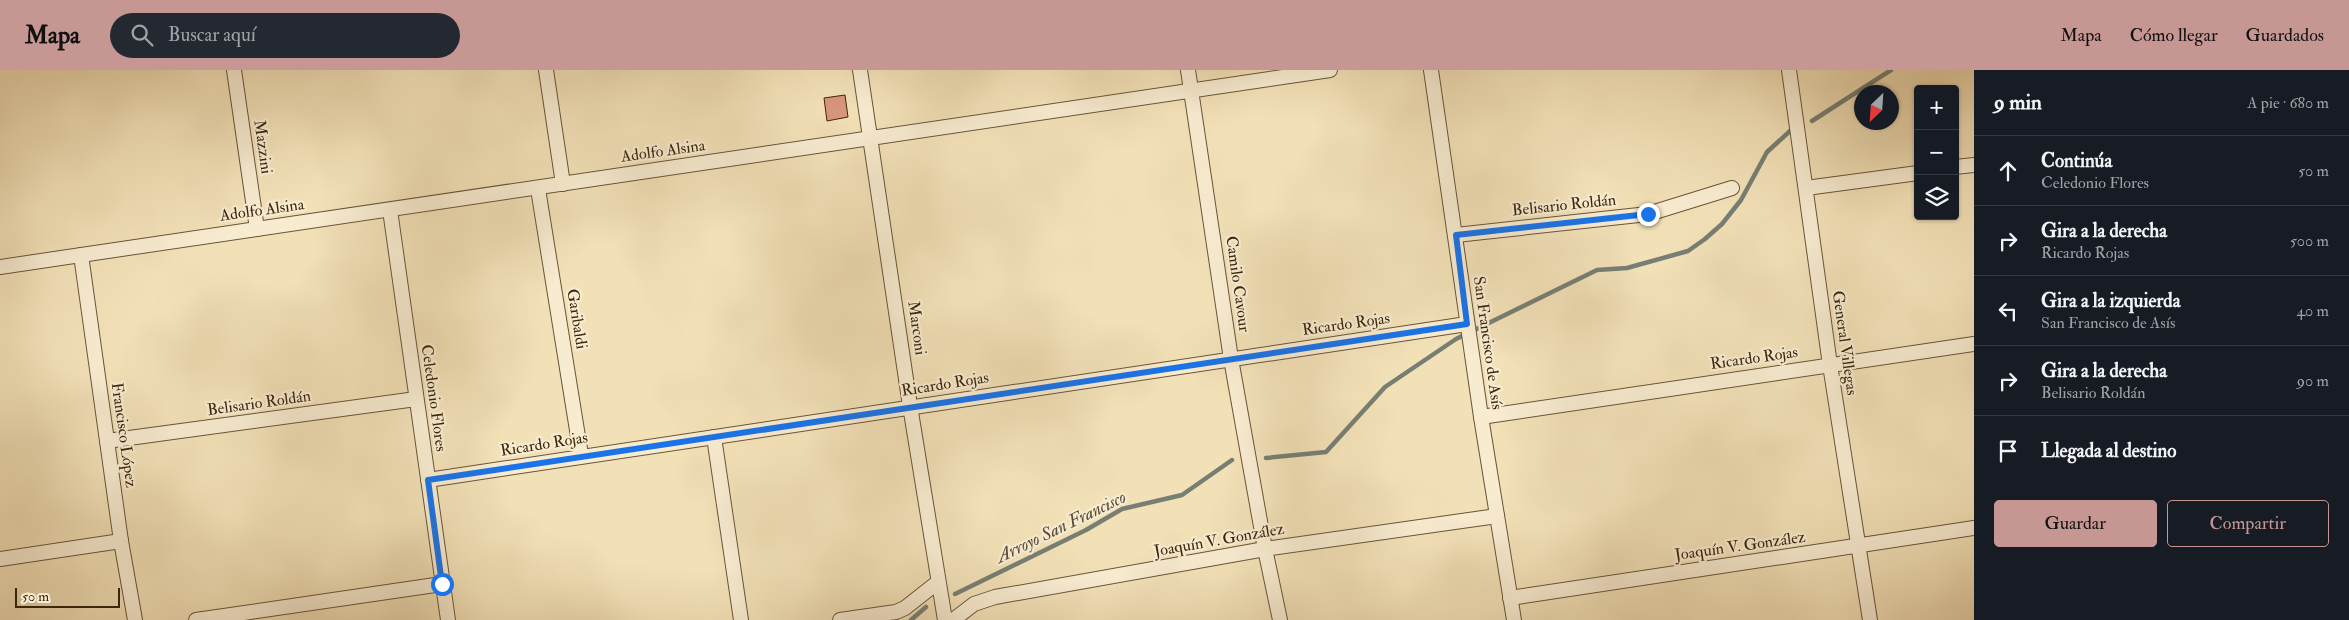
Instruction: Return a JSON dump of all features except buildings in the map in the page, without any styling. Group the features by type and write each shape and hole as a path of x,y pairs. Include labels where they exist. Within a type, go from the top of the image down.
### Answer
{"street":[{"name":"Mazzini","path":"234,70 257,228"},
{"path":"546,70 563,184"},
{"name":"Marconi","path":"860,70 872,138 910,406 945,620"},
{"name":"Camilo Cavour","path":"1188,70 1232,358 1278,619"},
{"name":"Adolfo Alsina","path":"0,267 257,228 538,189 1330,70"},
{"name":"San Francisco de Asís","path":"1431,70 1450,207 1456,235 1468,331 1514,620"},
{"name":"General Villegas","path":"1789,70 1830,365 1860,546 1870,620"},
{"path":"1959,167 1974,165"},
{"path":"1806,188 1914,174"},
{"name":"Belisario Roldán","path":"1456,235 1648,214 1732,188"},
{"name":"Garibaldi","path":"538,189 581,456"},
{"name":"Celedonio Flores","path":"390,210 448,620"},
{"name":"Francisco López","path":"81,255 121,541 135,620"},
{"name":"Ricardo Rojas","path":"428,480 1232,358 1468,331"},
{"name":"Ricardo Rojas","path":"1481,417 1974,344"},
{"name":"Belisario Roldán","path":"107,441 416,399"},
{"path":"714,437 741,620"},
{"name":"Joaquín V. González","path":"953,620 974,604 995,597 1265,549 1497,516"},
{"name":"Joaquín V. González","path":"1510,598 1974,528"},
{"path":"0,559 121,541"},
{"path":"840,620 896,612 905,608 938,582"},
{"path":"196,620 442,584"}],"waterway":[{"name":"Arroyo San Francisco","path":"1812,121 1891,70"},
{"name":"Arroyo San Francisco","path":"1266,458 1326,452 1385,387 1456,339 1597,270 1627,268 1688,251 1722,224 1741,200 1767,152 1790,131"},
{"name":"Arroyo San Francisco","path":"955,594 1086,530 1122,509 1182,495 1232,460"},
{"name":"Arroyo San Francisco","path":"911,620 926,607"}],"route":[{"path":"442,584 428,480 910,406 1467,324 1456,235 1648,214"}]}
